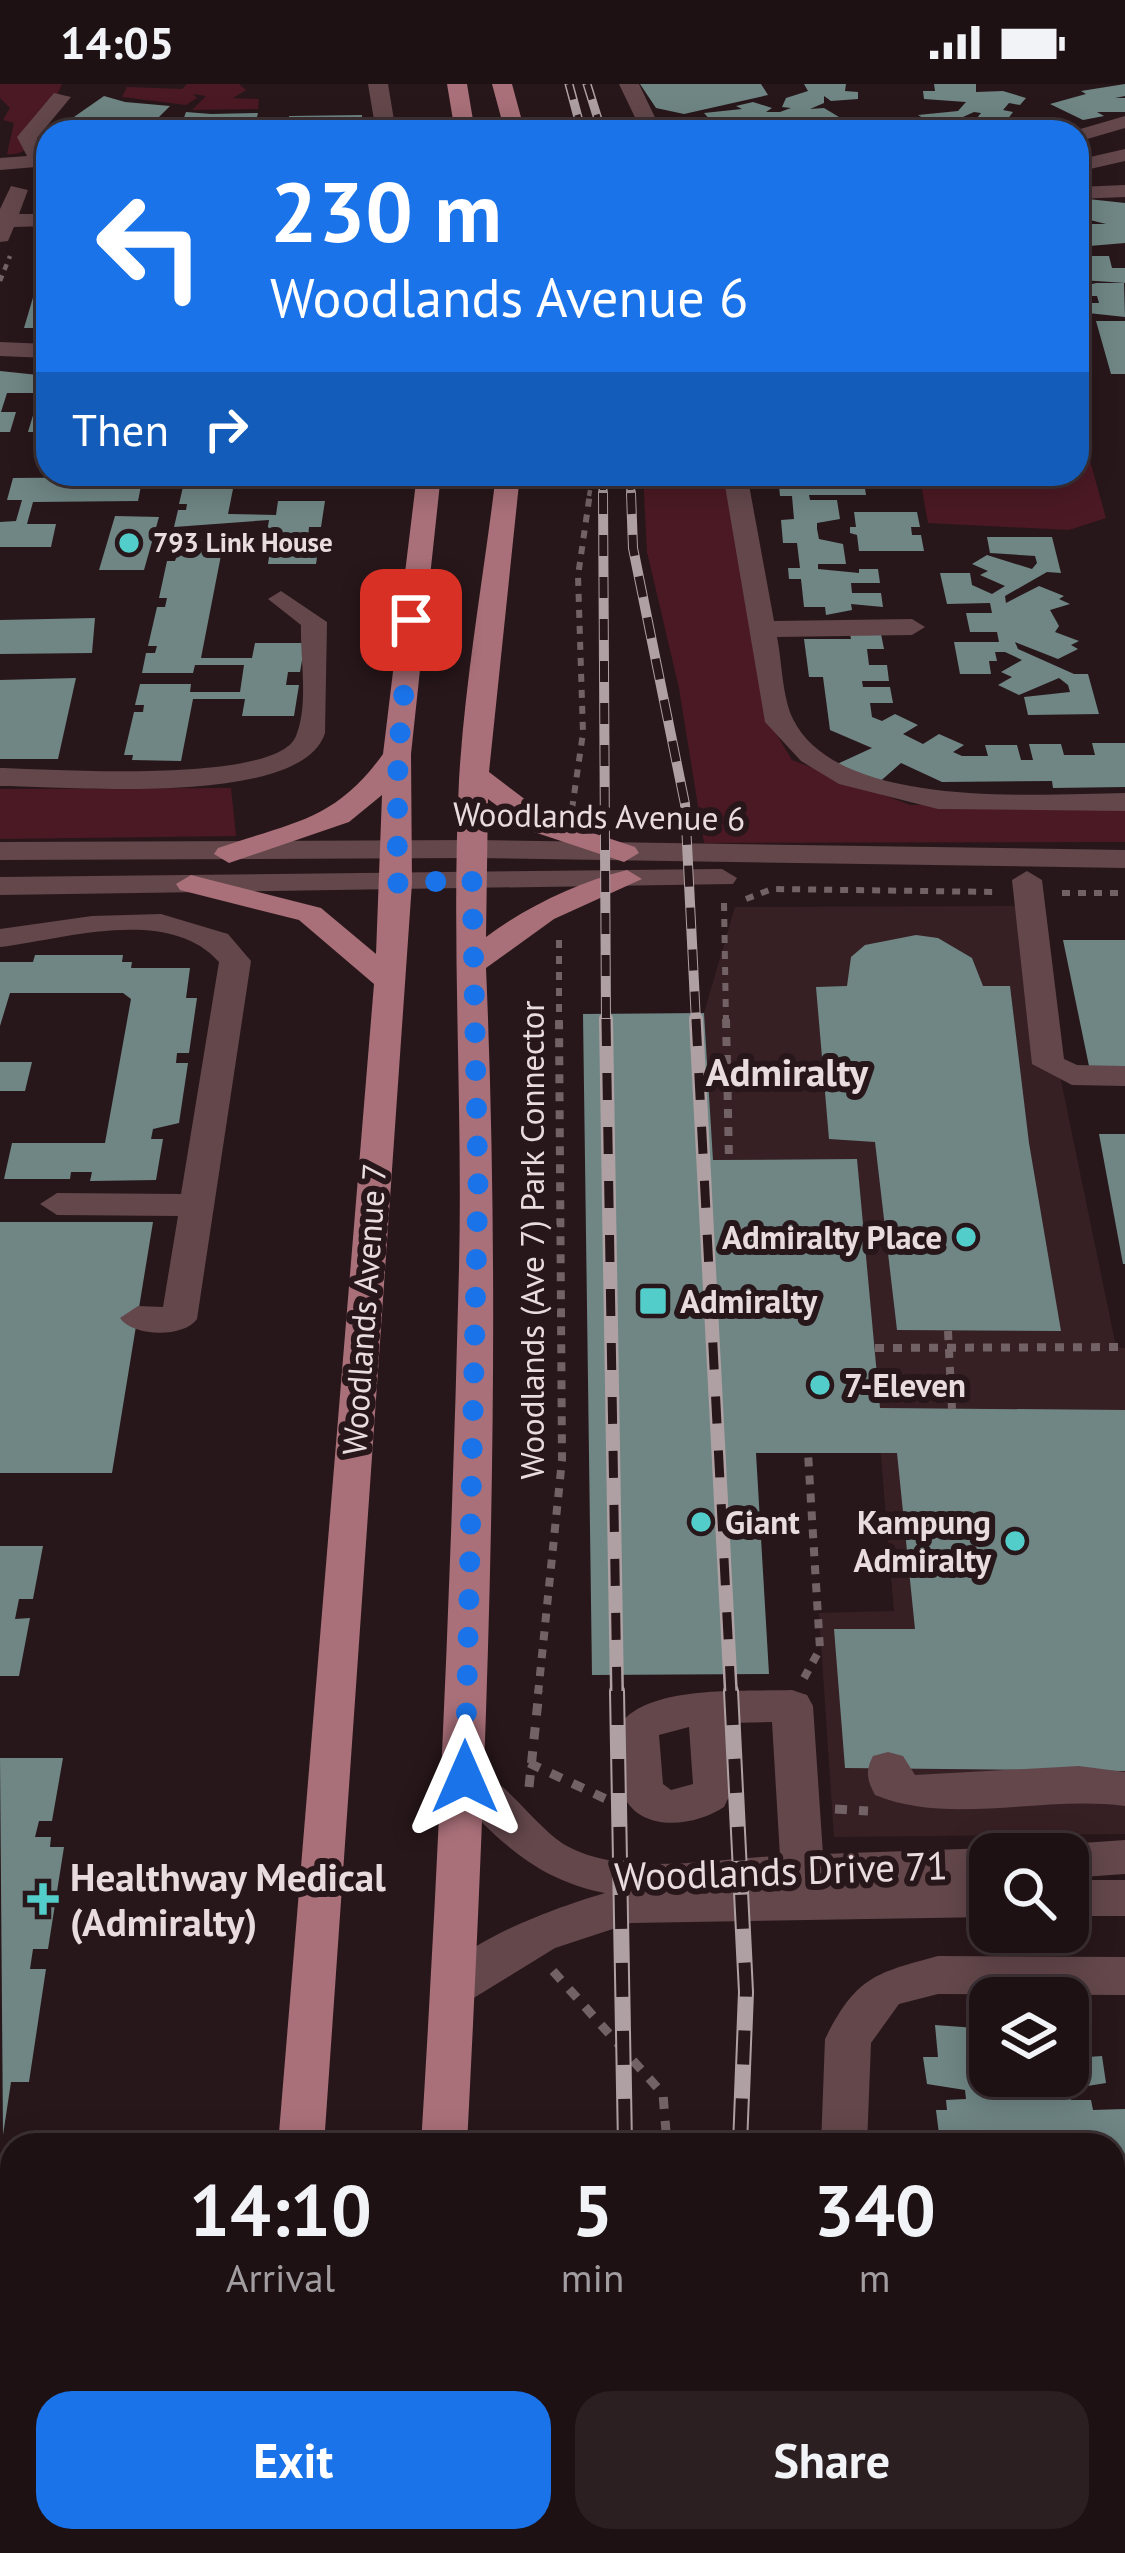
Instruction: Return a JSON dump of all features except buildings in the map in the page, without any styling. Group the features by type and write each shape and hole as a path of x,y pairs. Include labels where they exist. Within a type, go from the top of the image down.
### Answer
{"main road":[{"path":"457,84 463,120"},
{"path":"502,84 512,120"},
{"name":"Woodlands Avenue 7","path":"302,2133 397,883 398,754 428,486"},
{"path":"445,2133 465,1777 478,1184 470,964 474,775 507,486"},
{"path":"230,854 340,816 366,798 398,754"},
{"path":"474,775 541,825 626,866"},
{"path":"470,964 532,915 626,866"},
{"path":"191,884 310,914 388,981"}],"street":[{"path":"378,84 384,120"},
{"path":"629,84 646,120"},
{"path":"42,120 62,98"},
{"path":"1089,132 1125,122"},
{"path":"36,127 27,137 36,152"},
{"path":"1089,163 1125,155"},
{"path":"0,164 36,161"},
{"path":"9,190 3,229 36,222"},
{"path":"1089,192 1125,191"},
{"path":"0,349 36,350"},
{"path":"737,486 779,722 801,752 849,780 921,799 1125,802"},
{"path":"0,777 247,774 294,761 310,742 314,622 281,598"},
{"path":"763,629 912,627"},
{"name":"Woodlands Avenue 6","path":"0,851 396,850 474,865 1125,859"},
{"name":"Woodlands Avenue 6","path":"0,886 397,883 474,865"},
{"name":"Woodlands Avenue 6","path":"626,866 724,893 1125,881"},
{"path":"1027,886 1048,1064 1072,1075 1125,1076"},
{"path":"0,938 113,924 165,924 212,935 235,961 181,1308 140,1307"},
{"path":"57,1204 194,1204"},
{"path":"708,1711 792,1706 802,1874"},
{"path":"888,1768 890,1783 912,1792 1079,1783 1125,1789"},
{"name":"Woodlands Drive 71","path":"465,1777 533,1848 577,1874 631,1880 969,1866"},
{"path":"1089,1860 1125,1857"},
{"path":"1089,1898 1125,1898"},
{"name":"Woodlands Drive 71","path":"456,1986 534,1935 574,1916 631,1905 969,1899"},
{"path":"844,2133 848,2038 884,1990 938,1975 1125,1976"}],"path":[{"path":"572,811 581,795 578,570 590,486"},
{"path":"705,907 724,893 772,890 1027,886 1125,893"},
{"path":"724,893 729,1160"},
{"name":"Woodlands (Ave 7) Park Connector","path":"528,1762 562,1460 559,932"},
{"path":"948,1331 952,1409"},
{"path":"874,1348 1125,1347"},
{"path":"792,1706 820,1649 808,1453"},
{"path":"555,1976 663,2094 666,2133"}],"shaded area":[{"path":"0,84 62,84 46,120 36,120 36,139 18,153 7,154 14,123 3,120 10,108 0,98"},
{"path":"187,84 239,84 246,90 233,98 259,99 258,109 192,110 206,96 193,94 197,98 186,105 122,97 127,87 182,89"},
{"path":"1089,457 1106,518 1069,530 928,523 921,486 1089,486"},
{"path":"644,486 726,486 766,717 792,760 910,805 1125,804 1125,842 704,843 679,688 647,552"},
{"path":"231,788 236,836 0,839 0,789"},
{"path":"1025,906 1116,1347 1125,1348 1125,1834 834,1837 819,1613 894,1611 856,1159 713,1160 704,1013 735,907"}],"railway":[{"path":"569,84 579,120"},
{"path":"587,84 598,120"},
{"path":"603,486 603,493"},
{"path":"631,486 631,496"},
{"path":"603,493 606,1022"},
{"path":"631,493 633,548 685,804 696,1022"},
{"path":"606,1019 617,1694"},
{"path":"696,1019 731,1694"},
{"path":"617,1691 625,2133"},
{"path":"731,1691 746,1992 740,2133"}],"place":[{"name":"793 Link House","path":"129,543"},
{"name":"Admiralty Place","path":"966,1237"},
{"name":"Admiralty","path":"653,1301"},
{"name":"7-Eleven","path":"820,1385"},
{"name":"Giant","path":"701,1522"},
{"name":"Kampung Admiralty","path":"1015,1541"},
{"name":"Healthway Medical (Admiralty)","path":"43,1899"}],"district":[{"name":"Admiralty","path":"787,1072"}],"route":[{"path":"411,620 398,754 397,883 472,880 470,964 478,1184 465,1777"}]}
